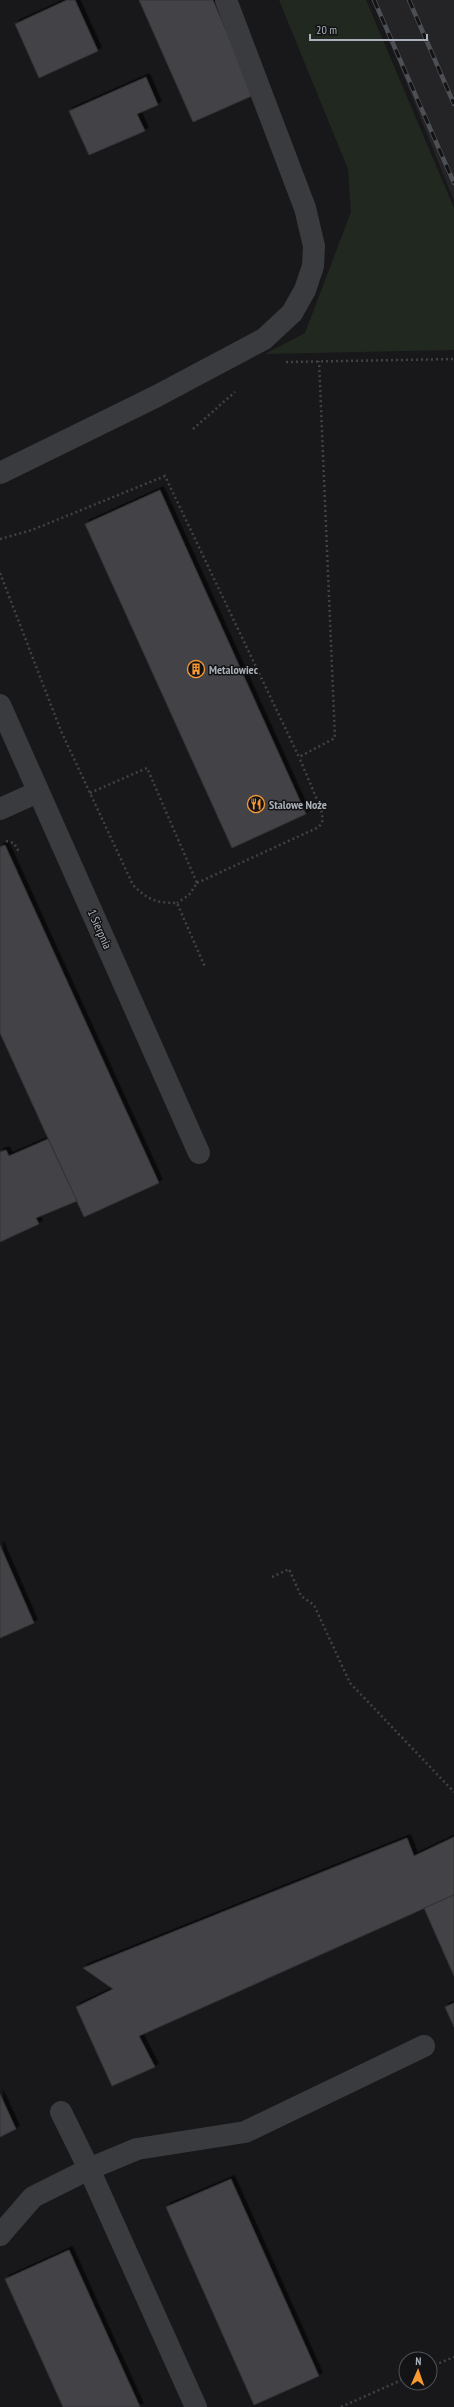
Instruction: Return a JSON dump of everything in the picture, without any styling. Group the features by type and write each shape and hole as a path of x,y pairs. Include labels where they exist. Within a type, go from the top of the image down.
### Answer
{"street":[{"path":"0,473 155,398 264,339 292,314 305,290 313,266 314,246 305,208 226,0"},
{"name":"1 Sierpnia","path":"0,705 199,1153"},
{"path":"0,809 38,792"},
{"path":"0,2234 33,2197 89,2168 137,2149 245,2132 424,2046"},
{"path":"61,2112 89,2168 196,2407"}],"path":[{"path":"279,363 454,359"},
{"path":"299,757 336,738 319,361"},
{"path":"193,429 240,388"},
{"path":"0,538 32,530 165,476 299,757 321,809 323,820 319,827 198,883 189,895 177,903 161,903 145,897 133,885 61,731 0,573"},
{"path":"90,792 147,768 198,883"},
{"path":"0,840 14,843 19,852"},
{"path":"177,903 204,967"},
{"path":"272,1577 289,1569 301,1596 314,1605 350,1683 454,1792"},
{"path":"438,2363 454,2356"},
{"path":"341,2407 398,2382"}],"shaded area":[{"path":"279,0 366,0 454,208 454,350 265,354 305,333 351,212 348,169"},
{"path":"373,0 454,0 454,201"}],"building":[{"path":"67,0 75,0 98,51 39,78 15,24"},
{"path":"139,0 213,0 254,95 193,122"},
{"path":"146,77 158,105 137,114 145,131 89,155 69,111"},
{"name":"Metalowiec","path":"160,490 306,814 232,848 85,524"},
{"path":"5,845 159,1183 84,1217 0,1033 0,847"},
{"path":"48,1139 77,1201 36,1218 39,1224 0,1242 0,1152 6,1150 9,1156"},
{"path":"0,1545 34,1623 0,1638"},
{"path":"454,1837 454,1895 139,2036 155,2067 112,2086 76,2007 113,1989 83,1968 407,1838 414,1856"},
{"path":"454,1895 454,1976 424,1908"},
{"path":"454,2003 454,2027 445,2007"},
{"path":"0,2094 16,2129 0,2137"},
{"path":"231,2179 319,2376 254,2405 166,2207"},
{"path":"69,2250 140,2407 63,2407 5,2279"}],"railway":[{"path":"374,0 454,183"},
{"path":"409,0 454,104"}],"place":[{"name":"Metalowiec","path":"196,669"},
{"name":"Stalowe Noże","path":"256,804"}]}
